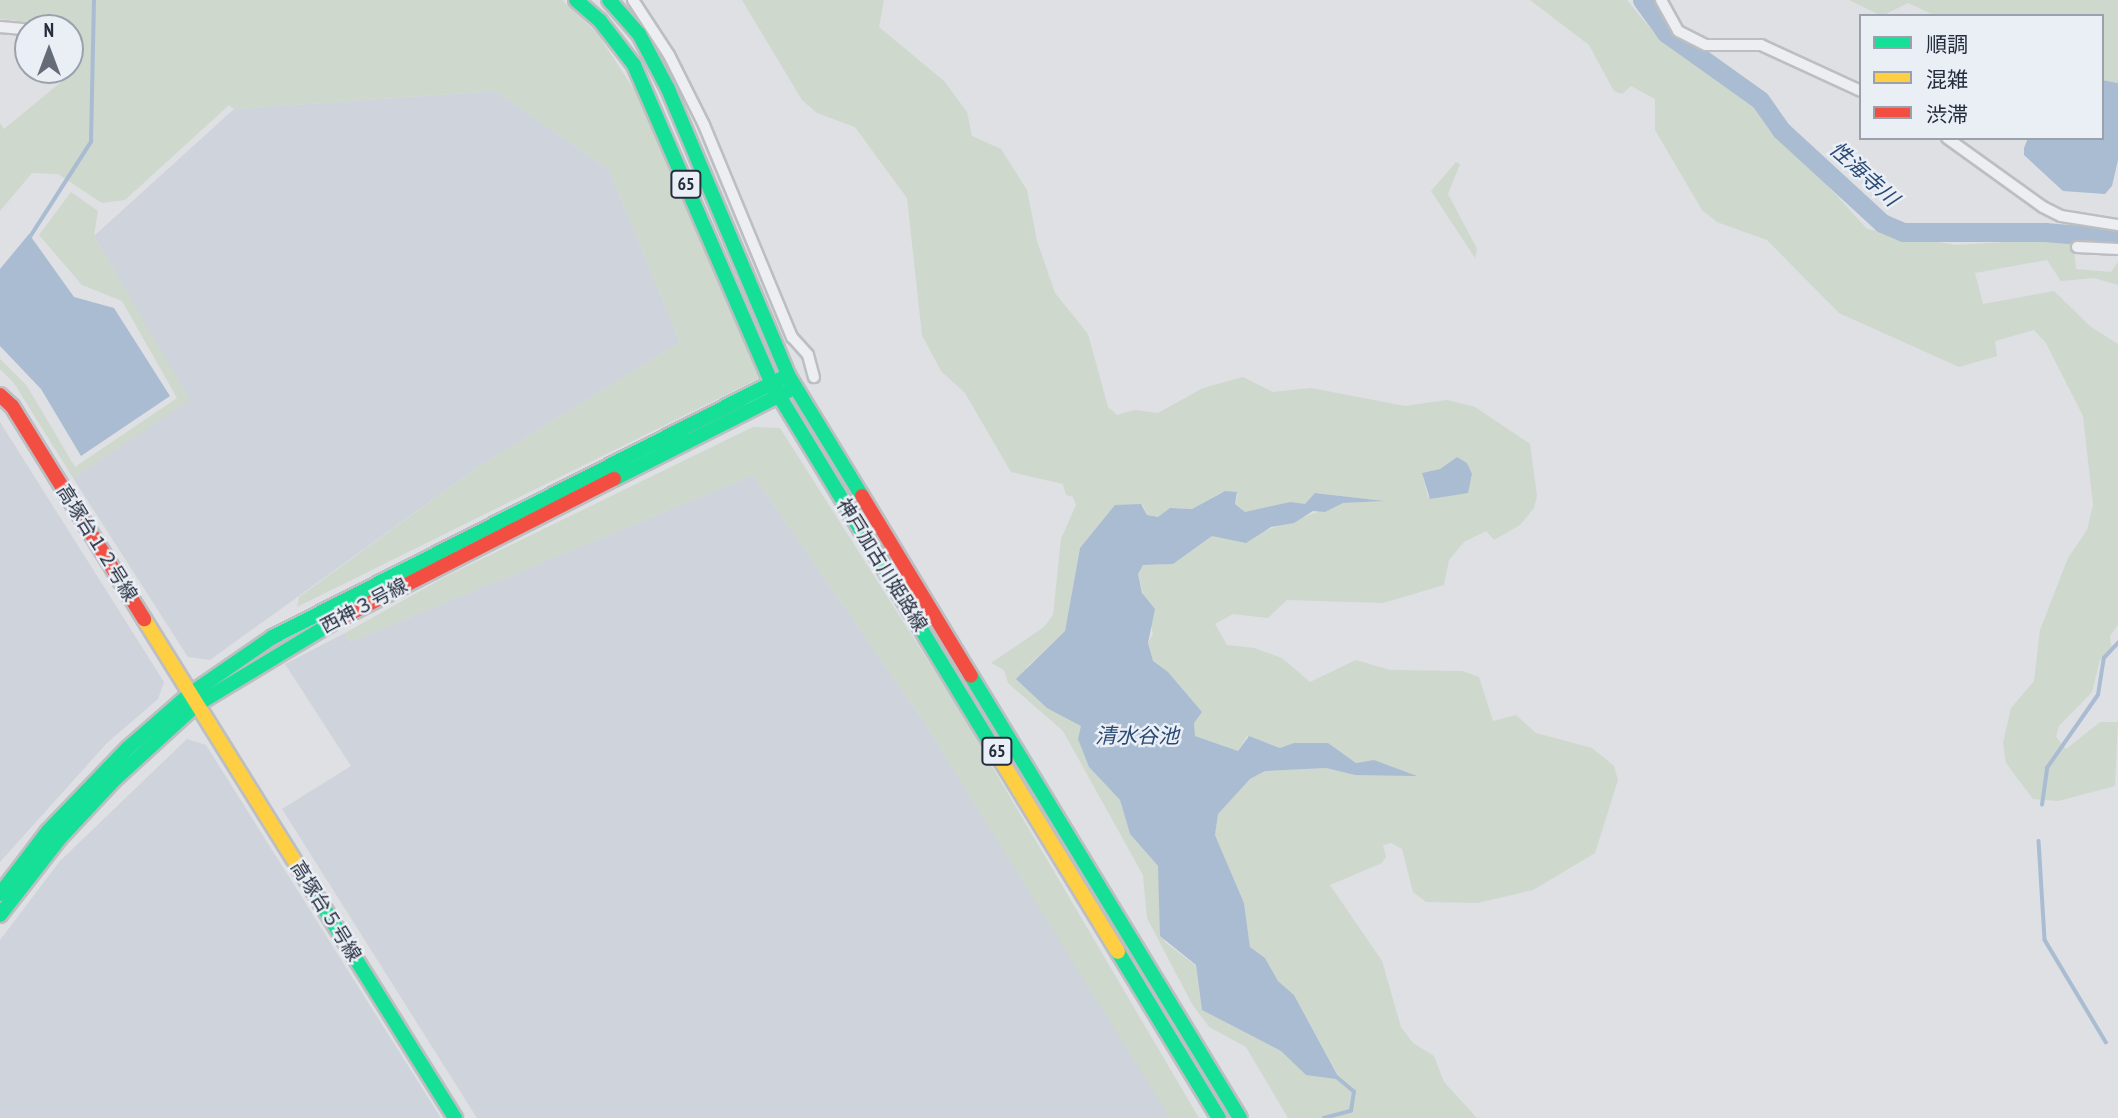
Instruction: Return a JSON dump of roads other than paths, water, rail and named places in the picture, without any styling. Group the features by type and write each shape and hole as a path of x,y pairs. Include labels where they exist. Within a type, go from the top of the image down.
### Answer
{"main road":[{"name":"神戸加古川姫路線","path":"576,0 600,21 634,65 775,390 1219,1118"},
{"name":"神戸加古川姫路線","path":"609,0 639,34 668,89 792,381 1240,1118"},
{"name":"西神３号線","path":"0,894 48,831 128,748 273,637 362,589 792,381"},
{"name":"高塚台１２号線","path":"0,395 12,406 193,699"},
{"name":"西神３号線","path":"0,915 69,828 193,699"},
{"name":"高塚台５号線","path":"193,699 455,1118"}],"street":[{"path":"633,0 669,55 698,114 792,337 808,355 807,364 814,377"},
{"path":"1661,0 1678,31 1706,45 1761,45 1859,90"},
{"path":"1950,140 2043,207 2061,216 2118,225"},
{"path":"2077,247 2118,249"},
{"path":"792,381 807,364"}],"water":[{"path":"2104,80 2118,83 2118,160 2112,186 2105,194 2063,191 2024,155 2027,140 2104,140"},
{"path":"29,234 74,297 114,308 170,396 81,456 41,389 0,346 0,269"},
{"path":"1457,457 1467,463 1472,474 1468,493 1430,499 1422,473 1440,469"},
{"name":"清水谷池","path":"1225,491 1237,492 1235,504 1245,512 1290,502 1305,504 1315,493 1384,501 1343,503 1325,512 1313,511 1294,523 1271,527 1246,543 1212,536 1173,564 1143,565 1138,574 1142,593 1155,609 1148,643 1153,661 1168,672 1202,712 1194,723 1195,736 1238,751 1249,736 1280,748 1294,743 1328,743 1356,763 1374,760 1417,776 1355,775 1326,768 1265,771 1250,779 1218,814 1215,835 1244,903 1250,947 1265,958 1278,981 1294,995 1339,1078 1336,1079 1306,1075 1281,1051 1202,1010 1196,965 1160,936 1158,866 1130,834 1120,800 1089,767 1078,739 1081,726 1047,708 1016,679 1065,631 1080,548 1115,505 1141,504 1147,515 1158,517 1170,508 1192,509"}],"waterway":[{"path":"30,237 91,142 94,0"},
{"name":"性海寺川","path":"1642,0 1666,33 1760,100 1781,130 1882,223 1903,232 2045,232 2118,238"},
{"path":"2042,805 2047,768 2098,695 2104,658 2118,643"},
{"path":"2039,841 2045,940 2106,1042"},
{"path":"1324,1118 1351,1111 1354,1092 1336,1077"}]}
